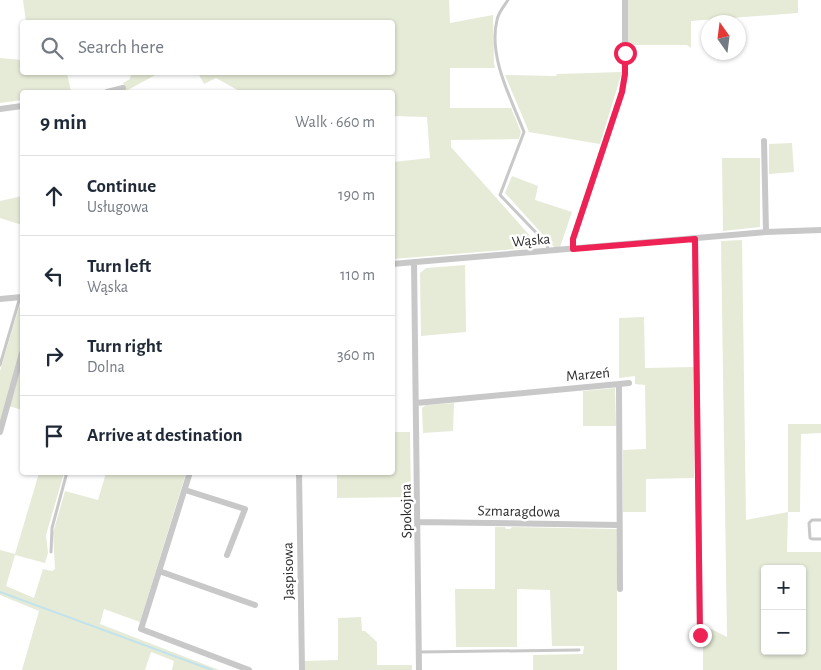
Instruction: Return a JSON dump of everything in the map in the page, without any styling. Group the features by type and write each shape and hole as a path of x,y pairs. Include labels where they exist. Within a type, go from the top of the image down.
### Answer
{"street":[{"path":"573,249 573,239 622,92 625,74 625,0"},
{"path":"0,109 20,106"},
{"path":"764,141 766,232"},
{"name":"Wąska","path":"395,264 766,232 821,230"},
{"path":"695,239 700,635"},
{"name":"Spokojna","path":"414,262 420,670"},
{"path":"0,299 20,297"},
{"path":"0,432 20,360"},
{"path":"619,384 629,383"},
{"name":"Marzeń","path":"416,402 619,384 618,525 620,589"},
{"path":"189,475 141,629 249,670"},
{"name":"Jaspisowa","path":"299,475 302,670"},
{"path":"185,490 245,508 227,555"},
{"name":"Szmaragdowa","path":"418,522 618,525"},
{"path":"159,571 255,605"}],"lane":[{"path":"508,0 496,20 496,58 524,132 500,195 547,244 548,251"},
{"path":"0,365 20,300"},
{"path":"51,552 52,528 66,475"},
{"path":"821,520 812,520 809,523 810,538 821,539"},
{"path":"420,652 579,650"}],"green space":[{"path":"23,0 449,0 450,23 493,15 495,68 450,68 450,108 511,108 521,132 519,139 451,140 451,147 540,247 395,259 395,162 430,158 427,117 395,116 395,90 237,90 216,78 204,84 199,75 395,75 395,20 26,20"},
{"path":"628,0 798,0 798,13 746,17 746,15 701,15 701,20 691,21 691,48 687,45 631,45 628,48"},
{"path":"0,58 20,60 20,75 67,75 71,90 20,90 20,100 0,103"},
{"path":"622,72 600,144 529,132 505,75 556,76 557,74"},
{"path":"131,75 155,75 126,90 123,83 130,79"},
{"path":"792,143 794,172 769,174 769,144"},
{"path":"722,158 760,158 760,227 723,231"},
{"path":"512,176 538,186 535,200 572,212 560,247 554,247 505,193"},
{"path":"20,196 20,224 0,218 0,201"},
{"path":"742,240 746,520 788,512 787,552 821,552 821,670 703,670 703,647 707,638 705,626 727,637 721,241"},
{"path":"465,265 466,332 421,336 420,273 426,268"},
{"path":"19,307 20,352 0,425 0,371"},
{"path":"644,317 645,368 694,367 694,478 646,479 646,512 623,512 623,450 646,449 645,385 635,384 635,376 619,378 619,318"},
{"path":"20,371 20,409 9,406"},
{"path":"615,388 616,426 583,426 583,391"},
{"path":"454,403 453,431 423,433 422,408 426,405"},
{"path":"788,424 821,424 821,433 801,434 800,512 788,512"},
{"path":"395,432 410,432 411,497 337,498 337,475 395,475"},
{"path":"38,475 63,475 46,535 48,553 45,563 15,555 6,586 34,598 43,569 52,571 55,569 53,533 65,491 98,500 105,475 185,475 140,622 104,609 100,624 219,670 172,670 174,661 151,652 145,670 22,670 39,611 0,595 0,550 15,554"},
{"path":"495,527 505,527 506,529 512,527 617,529 617,670 533,670 533,655 583,654 584,646 552,646 550,590 517,589 517,647 456,647 455,589 495,589"},
{"path":"361,617 362,631 365,631 377,642 377,665 412,665 412,670 304,670 304,661 338,660 338,618"}],"waterway":[{"path":"0,592 212,670"}],"route":[{"path":"625,53 625,74 622,92 573,239 573,249 695,239 700,635"}]}
